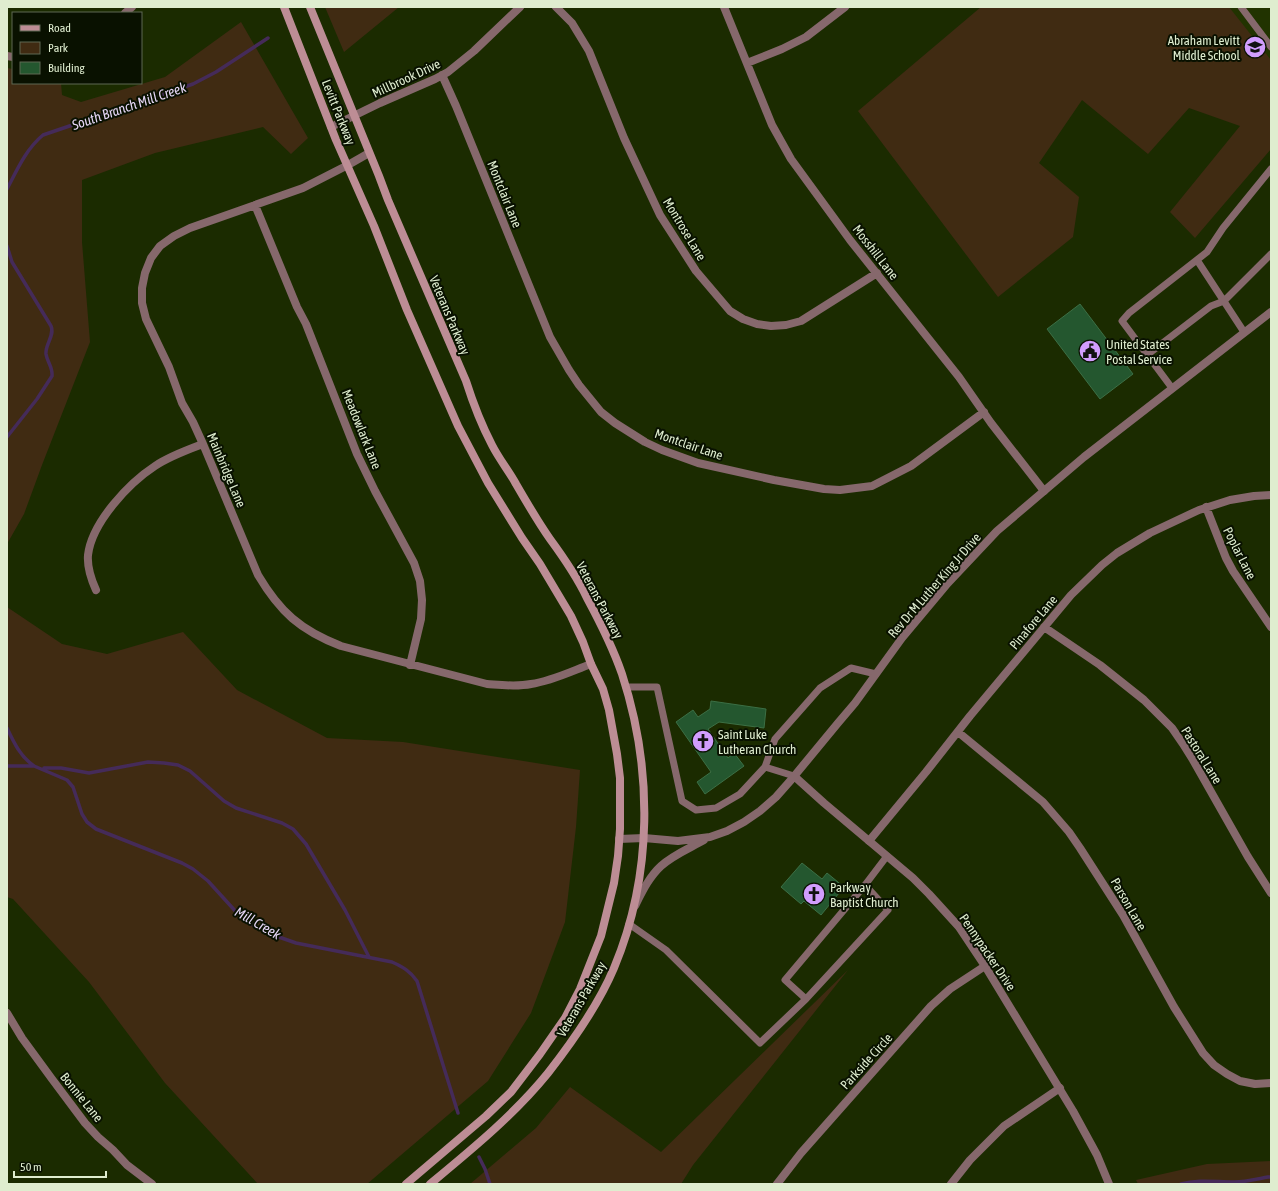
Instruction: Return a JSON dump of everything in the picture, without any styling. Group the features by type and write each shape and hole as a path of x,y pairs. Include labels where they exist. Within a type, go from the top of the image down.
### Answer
{"main road":[{"name":"Levitt Parkway","path":"284,7 331,127 348,165"},
{"name":"Veterans Parkway","path":"310,7 408,247 466,381 472,403 492,445 526,502 563,557 586,596 621,671 642,758 644,789 644,838 640,871 629,924 614,968 580,1029 551,1068 517,1107 430,1184"},
{"path":"348,165 386,253 407,310 458,426 488,483 540,564 566,608 583,642 591,664"},
{"name":"Veterans Parkway","path":"406,1184 486,1116 511,1092 565,1018 580,989 601,936 614,883 618,856 620,778 609,710 603,689 591,664"}],"street":[{"name":"Millbrook Drive","path":"331,127 442,75 455,67 520,7"},
{"name":"Montrose Lane","path":"556,7 572,22 588,51 624,138 660,215 696,271 730,311 743,319 757,324 771,326 786,325 801,321 876,273"},
{"name":"Mosshill Lane","path":"724,7 772,125 791,159 850,240 959,377 1044,491"},
{"path":"747,63 782,49 806,37 845,7"},
{"name":"Montclair Lane","path":"442,75 550,337 568,370 590,399 616,424 662,450 698,463 774,480 824,489 840,490 872,486 911,466 984,412"},
{"name":"Mainbridge Lane","path":"369,153 303,188 190,228 174,236 160,246 151,258 145,273 142,288 142,303 146,319 169,367 182,403 193,422 258,575 268,592 279,607 293,620 323,640 346,648 487,684 511,686 531,684 552,679 591,664"},
{"name":"Meadowlark Lane","path":"255,205 297,307 306,324 357,454 378,498 414,563 420,581 422,600 421,619 410,664"},
{"name":"Rev Dr M Luther King Jr Drive","path":"619,839 644,838 678,841 710,837 727,831 760,811 776,797 855,703 902,638 948,583 997,531 1084,456 1271,312"},
{"path":"96,590 88,569 88,556 90,544 96,530 104,518 123,494 150,469 166,460 203,444"},
{"name":"Pinafore Lane","path":"869,841 1071,595 1117,553 1156,530 1206,507 1230,500 1271,495"},
{"name":"Poplar Lane","path":"1206,507 1226,558 1233,571 1271,627"},
{"name":"Pastoral Lane","path":"1044,627 1100,665 1144,700 1172,728 1193,760 1271,893"},
{"name":"Parson Lane","path":"958,732 1043,802 1068,832 1123,915 1174,1007 1203,1053 1214,1065 1240,1081 1255,1084 1271,1083"},
{"name":"Pennypacker Drive","path":"794,776 913,878 960,927 1060,1088 1094,1150 1109,1184"},
{"path":"632,911 649,880 661,866 710,837"},
{"name":"Parkside Circle","path":"777,1184 801,1153 931,1006 950,989 985,966"},
{"name":"Bonnie Lane","path":"7,1013 22,1038 85,1123 127,1165 152,1184"},
{"path":"951,1184 970,1160 1004,1126 1060,1088"}],"lane":[{"path":"1241,7 1271,47"},
{"path":"1172,388 1122,321 1129,313 1207,252 1222,228 1271,169"},
{"path":"1147,355 1212,306 1224,301 1271,254"},
{"path":"1197,260 1244,332"},
{"path":"626,687 657,687 682,801 696,810 716,808 740,794 764,767 775,739 820,688 851,668 876,674"},
{"path":"764,767 794,776"},
{"path":"806,999 785,980 865,885 887,856"},
{"path":"629,924 666,950 760,1043 806,999 888,910 865,885"}],"shaded area":[{"name":"Abraham Levitt Middle School","path":"1205,7 1271,7 1271,87"}],"green space":[{"path":"325,7 399,7 344,52"},
{"path":"981,7 1229,7 1271,60 1271,149 1195,238 1170,212 1240,126 1189,108 1148,154 1082,100 1039,163 1079,197 1073,237 998,297 858,111"},
{"path":"241,22 308,138 291,154 263,127 155,153 82,180 82,242 90,342 24,514 7,544 7,68 12,69 12,84 61,84 62,95 81,102 165,77"},
{"path":"7,607 62,644 107,654 183,632 237,690 327,738 403,742 580,770 576,827 565,922 531,1013 488,1081 367,1184 258,1184 165,1083 89,982 13,899 7,897"},
{"path":"848,970 693,1165 681,1184 470,1184 536,1128 570,1087 661,1152"},
{"path":"1271,1161 1271,1184 1138,1184 1136,1180 1207,1164"}],"building":[{"name":"United States Postal Service","path":"1080,304 1133,374 1100,399 1047,329"},
{"name":"Saint Luke Lutheran Church","path":"711,701 766,709 764,728 719,722 708,729 728,758 734,753 744,766 705,794 697,782 711,772 676,722 693,710 698,717 710,709"},
{"name":"Parkway Baptist Church","path":"802,863 822,879 827,873 844,887 821,915 804,901 801,904 781,887"}],"waterway":[{"name":"South Branch Mill Creek","path":"7,189 27,153 43,135 193,84 216,72 268,38"},
{"name":"South Branch Mill Creek","path":"7,246 12,262 52,330 46,350 52,376 37,399 7,437"},
{"name":"South Branch Mill Creek","path":"7,728 21,754 34,766"},
{"path":"44,768 61,768 89,773 148,762 178,765 190,771 224,801 236,808 282,823 293,829 306,844 345,910 369,957"},
{"name":"Mill Creek","path":"7,766 34,766 67,780 73,787 82,814 87,822 96,829 182,863 193,869 208,881 238,914 253,925 273,935 296,943 392,962 406,970 417,981 458,1113"},
{"name":"Mill Creek","path":"479,1157 490,1184"},
{"path":"1181,1184 1200,1181 1238,1182 1271,1177"}],"place":[{"name":"Abraham Levitt Middle School","path":"1255,47"},
{"name":"United States Postal Service","path":"1090,351"},
{"name":"Saint Luke Lutheran Church","path":"703,741"},
{"name":"Parkway Baptist Church","path":"814,894"}]}
